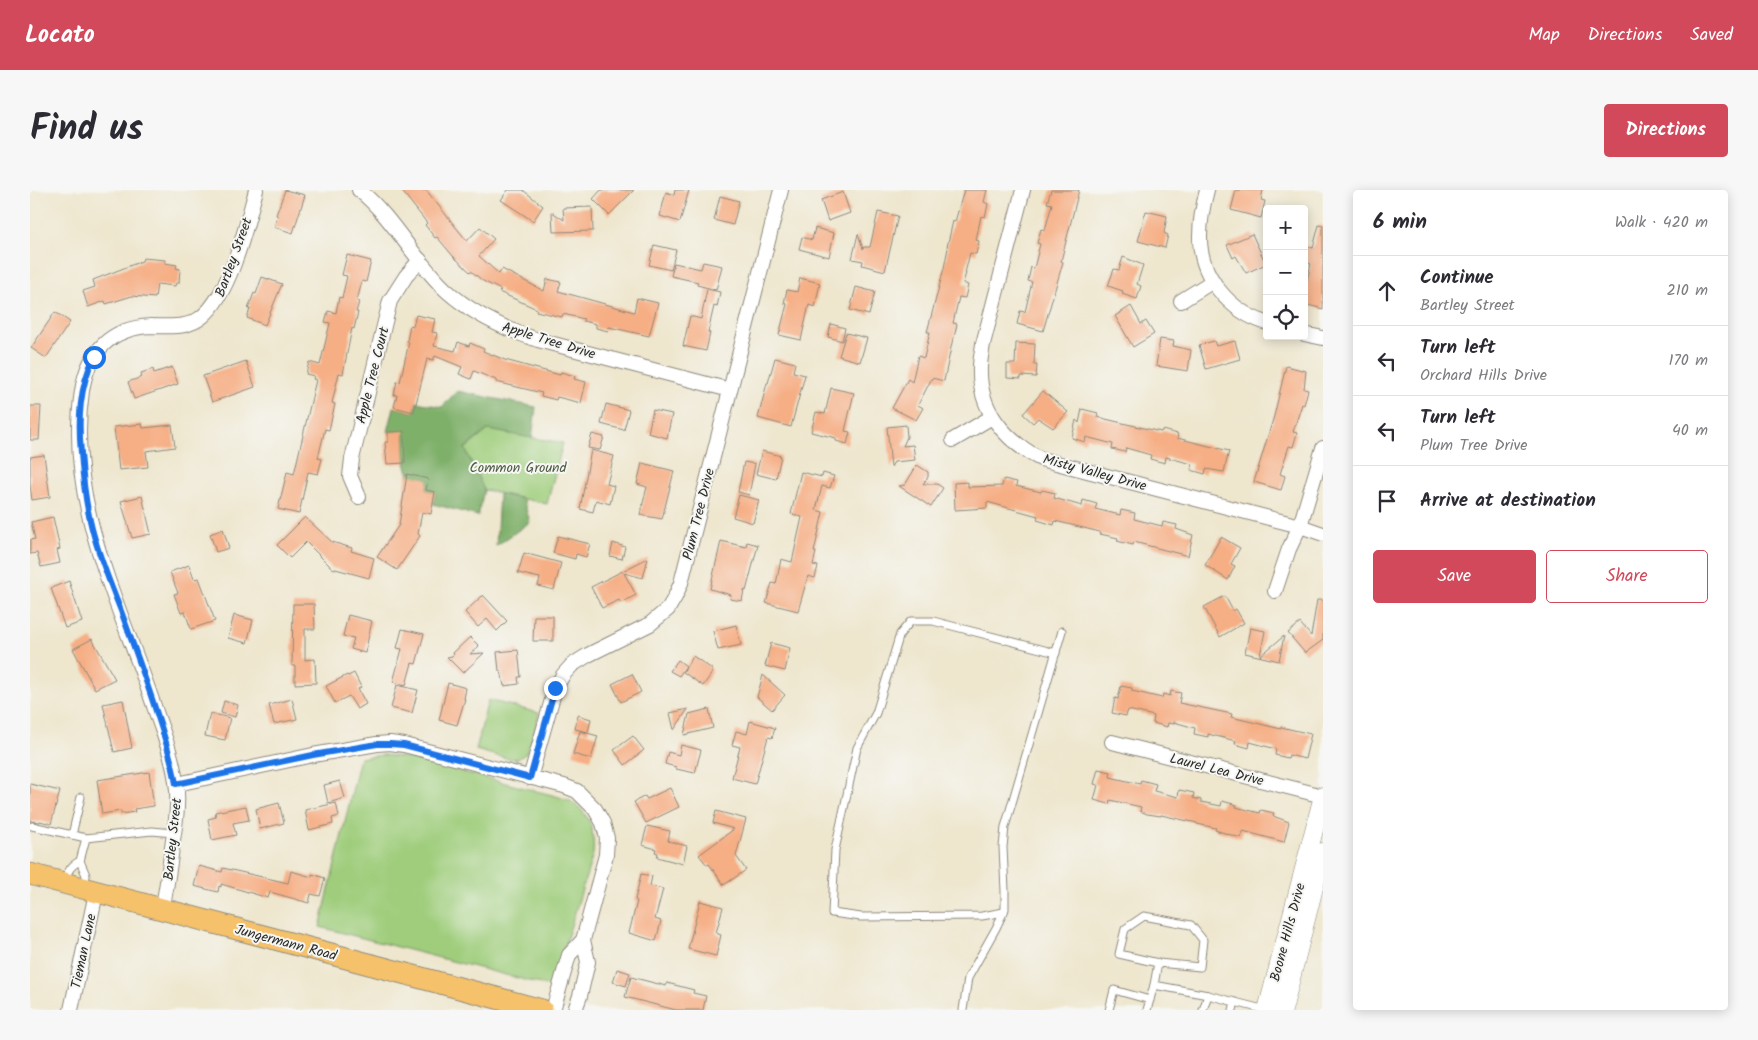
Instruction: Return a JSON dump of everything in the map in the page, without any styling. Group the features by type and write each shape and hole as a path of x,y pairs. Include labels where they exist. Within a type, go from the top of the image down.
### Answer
{"main road":[{"name":"Jungermann Road","path":"30,874 91,892 542,1010"}],"street":[{"name":"Bartley Street","path":"162,910 174,833 177,802 176,784 173,766 147,684 94,536 83,481 80,448 82,388 94,357 110,338 124,330 139,327 180,326 194,323 216,302 233,263 256,190"},
{"name":"Apple Tree Drive","path":"359,190 387,218 446,290 489,320 510,331 538,340 730,390"},
{"name":"Plum Tree Drive","path":"530,778 555,688 563,675 572,664 588,654 650,624 668,609 675,597 781,190"},
{"name":"Misty Valley Drive","path":"1023,190 983,344 980,366 981,385 986,403 992,417 1012,441 1041,459 1300,526 1323,534"},
{"path":"1207,190 1201,219 1202,256 1213,281 1224,296 1238,310 1254,320 1263,323"},
{"name":"Apple Tree Court","path":"359,497 350,476 352,460 390,301 401,283 420,260"},
{"path":"1181,301 1213,281"},
{"path":"1308,335 1323,338"},
{"path":"953,440 992,417"},
{"path":"1276,591 1289,549 1300,526 1323,448"},
{"name":"Laurel Lea Drive","path":"1112,742 1323,796"},
{"path":"176,784 313,755 390,744 404,745 577,791 595,809 603,823 607,838 606,855 583,940 569,956 553,1010"},
{"name":"Boone Hills Drive","path":"1266,1010 1323,796"},
{"name":"Boone Hills Drive","path":"1283,1010 1323,852"},
{"name":"Tieman Lane","path":"71,1010 91,892"},
{"path":"575,1010 588,962 583,940"}],"lane":[{"path":"1004,912 982,916 861,917 832,912 835,850 848,783 857,748 876,713 900,634 911,621 933,620 1056,652"},
{"path":"963,1010 968,978 1004,912 1006,891 1003,847 1005,827 1062,632"},
{"path":"72,835 81,797"},
{"path":"32,826 86,838 152,831 174,833"},
{"path":"86,838 80,861 91,892"},
{"path":"64,884 68,870 80,861"},
{"path":"1144,916 1191,925 1203,940 1200,967 1158,963 1119,954 1125,929 1144,916"},
{"path":"1148,1010 1158,963"},
{"path":"1154,985 1208,995 1266,1010"},
{"path":"1108,1010 1114,990 1150,1000"},
{"path":"1203,1010 1208,995"},
{"path":"1233,1010 1235,1002"}],"green space":[{"path":"457,391 536,407 532,438 488,430 465,448 484,490 478,516 433,504 435,492 426,490 428,479 409,475 405,463 404,432 388,432 394,407 414,412 417,402 442,407"},
{"name":"Common Ground","path":"488,430 563,443 547,504 484,490 465,449"},
{"path":"499,494 523,499 530,522 496,546"},
{"path":"488,700 539,713 531,743 527,752 522,757 515,759 506,758 476,750"},
{"path":"383,755 408,758 556,796 573,803 585,814 591,826 593,854 552,987 320,927 360,758"}],"building":[{"path":"285,190 305,195 293,233 274,227 278,216 276,215"},
{"path":"401,190 426,190 467,241 480,227 494,239 479,256 499,274 502,269 544,291 547,279 561,282 558,291 634,312 637,298 658,303 649,336 609,327 608,331 596,328 596,324 583,321 584,319 563,314 562,317 536,311 537,309 499,292 501,290 470,272 437,237 435,238 425,225 427,223"},
{"path":"508,190 523,190 543,206 533,221 501,200"},
{"path":"601,190 634,190 609,215 593,199"},
{"path":"675,190 689,190 680,222 660,216 666,192 674,195"},
{"path":"964,190 987,190 984,202 988,204 985,217 981,216 976,240 979,241 976,254 970,253 965,273 963,283 968,285 965,298 959,297 953,323 957,324 944,381 932,378 918,405 923,408 916,420 892,408 908,379 912,382 918,356 924,358 930,332 927,332 944,268 953,221 955,222"},
{"path":"1051,190 1079,190 1061,261 1063,262 1043,331 1017,324 1020,311 1025,312 1032,282 1028,281 1031,267 1034,268 1040,244 1037,243 1041,229 1045,230 1052,204 1047,203"},
{"path":"1236,190 1263,190 1261,200 1265,201 1261,218 1231,210"},
{"path":"843,192 850,213 828,221 821,200"},
{"path":"720,196 739,201 733,225 714,220"},
{"path":"592,207 593,231 553,232 552,212 564,220 563,208"},
{"path":"1146,211 1167,216 1164,233 1168,235 1165,248 1138,241"},
{"path":"878,212 898,216 885,271 862,265 863,261 852,259 858,234 863,249 864,247 870,247"},
{"path":"1319,225 1323,226 1323,309 1308,305 1308,276 1311,264 1308,263 1308,246 1313,248"},
{"path":"815,228 834,233 829,257 799,249 802,237 812,240"},
{"path":"1252,234 1263,258 1263,265 1246,273 1236,256 1233,258 1227,245"},
{"path":"654,245 676,250 671,270 649,265"},
{"path":"347,255 371,261 366,282 362,281 357,301 359,302 356,312 358,312 354,329 352,328 343,374 339,373 332,403 335,404 329,430 325,429 318,458 322,459 318,474 308,472 299,514 278,509 287,472 294,474 316,380 313,379 314,376 306,374 309,362 320,365 330,323 325,322 328,311 336,313 339,297 342,298 347,276 342,275"},
{"path":"1123,257 1143,265 1137,284 1141,286 1137,299 1122,294 1123,291 1108,286 1114,269 1119,270"},
{"path":"143,258 165,260 165,263 177,265 176,268 180,269 179,283 176,283 175,286 157,284 155,298 132,296 106,304 105,301 88,307 83,291 95,287 93,280 142,261"},
{"path":"703,262 722,266 716,290 697,285 698,282 671,276 674,263 701,269"},
{"path":"262,277 282,284 265,325 247,318 250,309 248,309"},
{"path":"800,278 820,283 815,307 809,305 801,340 779,335 787,304 784,303 787,290 797,292"},
{"path":"856,287 875,292 869,315 850,310"},
{"path":"707,289 720,292 717,307 714,306 706,351 683,346 690,316 701,319"},
{"path":"1131,306 1141,324 1146,321 1154,334 1133,347 1115,316"},
{"path":"55,312 70,322 46,358 31,348"},
{"path":"416,315 435,319 432,332 437,333 434,346 455,351 458,342 469,346 470,343 484,349 483,351 505,360 560,375 561,372 575,376 574,379 586,382 581,403 557,397 556,400 541,396 542,393 496,382 496,380 474,371 471,379 459,374 462,367 435,356 433,360 427,359 414,412 394,407 397,395 394,395 397,381 400,382 409,342 407,341 410,325 413,326"},
{"path":"831,324 845,328 842,341 828,337"},
{"path":"846,333 867,338 860,362 839,356"},
{"path":"1160,339 1174,341 1173,346 1191,350 1188,371 1156,366"},
{"path":"1214,341 1216,346 1235,341 1240,359 1206,369 1199,345"},
{"path":"1016,343 1035,344 1034,365 1037,365 1036,377 1021,376 1021,379 1007,378 1007,364 1015,364"},
{"path":"775,358 795,363 793,372 805,375 791,427 758,418"},
{"path":"246,361 255,387 212,402 203,376"},
{"path":"1286,366 1306,371 1304,389 1308,390 1293,432 1297,433 1293,447 1289,446 1280,474 1285,476 1281,490 1254,482 1274,416"},
{"path":"172,367 178,384 134,399 128,382 142,377 141,373 153,369 154,373"},
{"path":"831,388 854,393 845,431 850,432 847,444 836,441 836,438 811,432 816,412 825,414"},
{"path":"1043,391 1068,412 1053,428 1038,418 1033,423 1023,414"},
{"path":"606,404 629,410 624,430 601,424"},
{"path":"30,406 41,406 39,440 30,440"},
{"path":"1082,409 1098,413 1097,417 1161,432 1162,430 1178,434 1177,438 1229,451 1224,472 1206,469 1205,474 1191,470 1192,464 1166,457 1165,463 1150,459 1151,455 1126,448 1125,452 1112,449 1113,444 1086,437 1085,442 1072,438 1076,420 1079,423"},
{"path":"653,410 672,414 667,438 648,433"},
{"path":"142,424 143,428 172,425 175,447 146,451 148,467 119,470 114,427"},
{"path":"906,425 907,437 903,446 913,445 915,460 894,462 891,467 887,427"},
{"path":"404,431 405,463 387,464 385,442 388,442 388,432"},
{"path":"592,434 604,437 600,450 588,448"},
{"path":"591,450 614,456 607,484 614,486 610,504 596,500 593,512 580,509"},
{"path":"762,451 781,456 776,479 756,474"},
{"path":"44,455 50,497 32,500 30,457"},
{"path":"744,462 755,464 749,495 738,492"},
{"path":"642,463 674,471 662,519 640,515 647,487 637,484"},
{"path":"917,465 928,472 928,477 923,484 937,484 943,488 931,507 899,486 905,485"},
{"path":"801,472 822,477 823,473 834,476 830,488 822,486 816,510 823,512 813,565 818,566 815,578 808,576 798,611 766,603 772,583 776,584 781,559 792,562 802,517 791,514"},
{"path":"407,474 428,479 426,490 435,492 431,514 422,512 418,534 420,536 397,570 377,557 399,525"},
{"path":"1004,479 1017,482 1016,486 1055,493 1054,498 1082,506 1083,500 1097,504 1095,509 1120,515 1121,510 1135,513 1134,519 1162,526 1163,522 1177,525 1176,529 1193,535 1188,556 1134,542 1133,545 1117,541 1118,538 1100,534 1100,532 1055,521 1054,525 1037,520 1038,516 987,502 987,508 955,510 954,483 968,482 968,487 1002,486"},
{"path":"739,495 759,500 753,523 733,517"},
{"path":"142,496 151,534 132,538 121,501"},
{"path":"53,517 60,549 57,550 60,563 41,567 37,553 30,554 30,540 35,539 31,522"},
{"path":"305,517 332,542 352,548 351,551 374,558 369,578 332,568 306,542 290,558 277,545"},
{"path":"223,529 229,548 216,552 210,534"},
{"path":"558,536 590,544 586,557 576,554 575,559 553,553"},
{"path":"1221,537 1240,548 1231,564 1235,566 1228,580 1205,565"},
{"path":"721,541 746,547 747,542 758,545 742,601 730,599 731,595 710,589"},
{"path":"613,543 625,547 622,559 610,556"},
{"path":"524,553 561,563 554,590 538,586 540,578 518,573"},
{"path":"648,558 643,578 624,573 636,595 621,603 619,600 602,608 591,587"},
{"path":"189,565 194,579 199,578 215,621 191,629 185,612 181,613 174,594 178,593 170,572"},
{"path":"69,581 82,622 65,628 51,588"},
{"path":"483,595 507,621 497,631 487,619 478,627 465,612"},
{"path":"1225,596 1233,611 1236,609 1244,623 1220,637 1204,607"},
{"path":"1317,600 1323,600 1323,640 1305,653 1288,633 1300,623 1311,636"},
{"path":"293,604 314,604 315,629 305,629 305,660 315,659 316,683 295,684 295,666 292,666"},
{"path":"234,615 253,620 247,643 228,638"},
{"path":"348,615 372,621 365,653 351,649 354,638 343,636"},
{"path":"534,616 553,616 553,641 533,641"},
{"path":"736,625 741,645 718,650 713,631"},
{"path":"1250,628 1265,631 1260,656 1284,636 1279,661 1245,653"},
{"path":"402,629 424,634 416,664 412,663 406,685 393,682 402,649 397,648"},
{"path":"470,637 479,646 470,654 484,653 463,673 447,657 452,656"},
{"path":"92,639 115,679 95,689 73,649"},
{"path":"771,643 790,648 785,671 765,666"},
{"path":"518,650 521,677 518,677 519,684 504,686 501,671 499,671 497,652"},
{"path":"693,656 712,669 712,673 703,686 683,672"},
{"path":"678,660 686,666 679,676 670,671"},
{"path":"354,673 361,687 358,689 366,704 357,709 349,696 335,703 326,686"},
{"path":"632,674 641,692 621,702 612,684"},
{"path":"763,675 785,695 772,710 757,697"},
{"path":"448,683 466,688 465,699 457,725 439,720"},
{"path":"397,685 418,690 412,713 391,708"},
{"path":"1121,686 1132,688 1132,691 1162,698 1163,694 1170,696 1171,691 1181,693 1179,703 1232,714 1231,717 1281,729 1281,727 1311,734 1305,759 1289,755 1288,758 1275,755 1276,749 1250,742 1249,748 1235,744 1236,741 1208,734 1208,737 1194,734 1195,728 1174,722 1174,724 1168,723 1167,727 1153,723 1154,716 1128,710 1126,716 1112,713 1115,698 1118,699"},
{"path":"292,699 297,719 274,724 269,705"},
{"path":"123,700 132,748 114,752 103,704"},
{"path":"224,701 238,705 235,717 221,713"},
{"path":"688,709 674,730 670,713"},
{"path":"709,709 713,728 684,735 689,714"},
{"path":"210,713 230,718 225,740 205,736"},
{"path":"578,715 591,719 588,732 575,729"},
{"path":"750,721 775,728 772,738 768,737 755,784 732,778 740,747 732,745 736,731 747,734"},
{"path":"580,731 598,736 591,759 573,754"},
{"path":"633,736 644,750 625,765 614,750"},
{"path":"681,745 701,750 695,773 676,769 676,767 665,764 668,752 679,755"},
{"path":"1098,769 1111,772 1110,777 1140,784 1141,780 1156,784 1154,791 1178,797 1179,790 1194,793 1193,798 1201,800 1201,802 1221,806 1222,801 1237,805 1236,807 1260,813 1261,810 1274,813 1273,816 1289,822 1284,842 1243,831 1241,838 1197,823 1147,814 1140,811 1141,807 1110,800 1109,804 1094,800 1098,785 1094,784"},
{"path":"149,772 154,806 134,809 135,812 121,814 121,811 102,814 97,780"},
{"path":"340,781 345,798 328,803 324,785"},
{"path":"30,784 60,791 51,824 30,821"},
{"path":"670,788 679,807 646,823 634,802 645,796 647,799"},
{"path":"279,803 284,823 260,829 256,809"},
{"path":"336,803 339,816 332,818 333,824 309,830 305,810"},
{"path":"246,806 249,820 233,823 236,835 212,840 208,819 216,817 215,812"},
{"path":"716,811 746,819 736,856 746,870 724,885 709,864 707,865 699,855 734,829 713,823"},
{"path":"647,826 670,831 668,841 687,846 683,864 657,857 656,849 642,845"},
{"path":"199,866 222,872 223,868 288,883 291,871 312,877 312,874 325,878 320,896 311,894 309,903 270,892 268,898 221,884 218,892 194,886"},
{"path":"641,874 652,876 650,886 663,889 655,919 661,921 656,941 629,933"},
{"path":"700,901 723,907 716,933 721,935 716,956 688,949"},
{"path":"617,969 630,973 626,986 613,982"},
{"path":"631,977 666,986 667,983 694,990 693,993 706,996 703,1010 676,1010 625,997"}],"route":[{"path":"94,357 82,388 79,434 88,512 104,567 132,641 161,727 173,766 176,784 313,755 377,744 404,745 530,778 555,688"}]}
